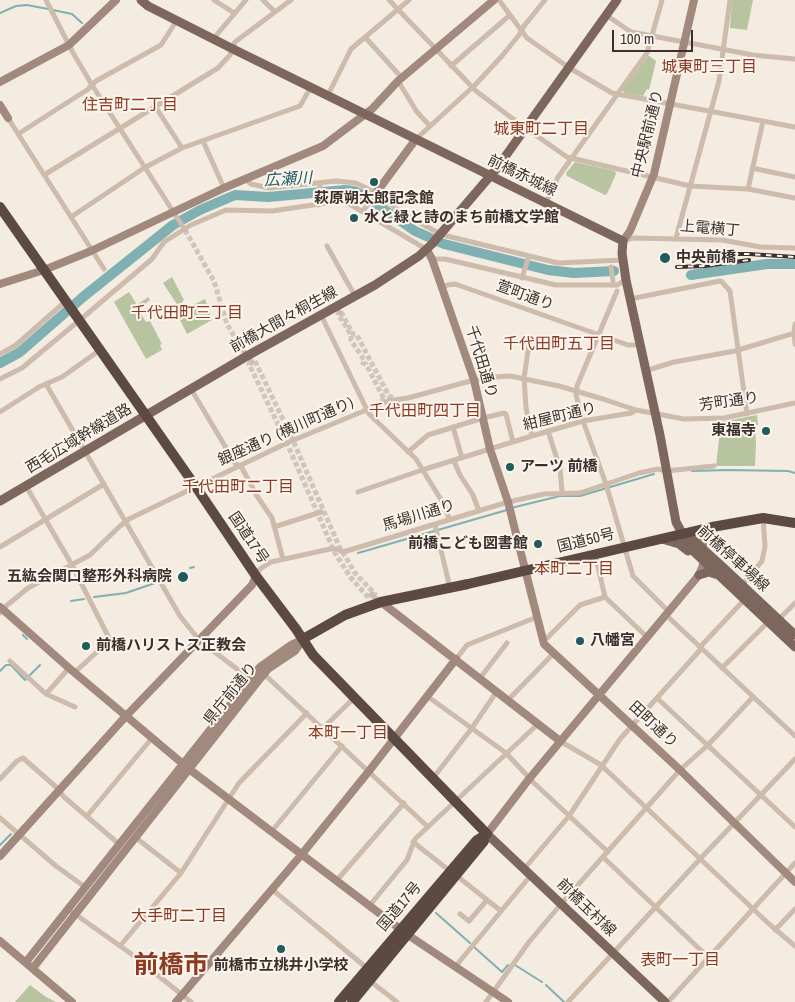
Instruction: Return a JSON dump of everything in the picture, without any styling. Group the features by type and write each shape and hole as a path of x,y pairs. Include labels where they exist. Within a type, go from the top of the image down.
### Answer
{"highway":[{"name":"国道17号","path":"0,207 313,655 487,834 482,844 453,873 404,932 339,1002"},
{"name":"国道50号","path":"303,640 345,615 382,602 526,571 712,527 763,518 795,523"},
{"name":"国道17号","path":"352,1002 370,981 404,932"}],"main road":[{"name":"前橋赤城線","path":"141,0 148,6 311,88 624,241"},
{"path":"440,235 490,176 617,0"},
{"name":"前橋大間々桐生線","path":"146,415 191,389 250,359 321,314 338,310 355,296 405,266 429,247 440,235"},
{"path":"624,241 623,260 627,284 676,522 682,533"},
{"name":"西毛広域幹線道路","path":"0,501 146,415"},
{"name":"前橋停車場線","path":"682,533 703,549 709,562 722,578 795,647"},
{"name":"前橋停車場線","path":"682,533 690,548 742,585 795,635"},
{"path":"662,538 679,544 709,562 700,574"},
{"path":"700,574 712,572 722,578"},
{"name":"前橋玉村線","path":"487,834 666,1002"}],"street":[{"path":"0,82 69,45 116,0"},
{"path":"214,0 234,13"},
{"path":"214,38 246,0"},
{"path":"263,0 274,12"},
{"path":"44,175 218,68 230,55 235,42 291,0"},
{"path":"389,0 472,87 525,127 571,158 690,186 748,189 795,198"},
{"path":"328,95 350,51 409,0"},
{"path":"0,284 44,270 92,251 224,188 323,146 365,114 400,79 494,0"},
{"path":"499,0 527,38 612,93 795,127"},
{"path":"363,211 416,139 502,56 545,0"},
{"path":"546,203 558,177 647,53 662,0"},
{"name":"中央駅前通り","path":"624,241 653,178 694,0"},
{"path":"676,238 719,81 730,0"},
{"path":"47,3 92,84 184,228"},
{"path":"451,66 510,15"},
{"path":"606,15 631,32 724,50 795,59"},
{"path":"18,134 87,90 92,84 161,45 177,20"},
{"path":"365,37 400,79 417,112 430,126"},
{"path":"71,217 144,168 182,148 300,106 311,88"},
{"path":"0,105 104,269"},
{"path":"155,106 182,148"},
{"path":"748,189 763,121"},
{"path":"203,141 224,188"},
{"path":"752,168 795,177"},
{"path":"245,179 251,184 269,188 320,185 336,181 356,183 440,235 567,263 623,260"},
{"path":"319,205 320,185"},
{"path":"0,379 22,368 77,316 152,259 164,242 184,228 226,210 272,210 343,201 429,247"},
{"name":"上電横丁","path":"624,241 633,238 676,238 722,240 761,247 795,248"},
{"path":"327,246 355,296"},
{"name":"千代田通り","path":"429,247 474,380 490,449 508,502 526,571"},
{"path":"523,276 529,256"},
{"path":"432,259 445,259 564,286 627,284"},
{"path":"611,268 614,283 599,335 576,391 582,421 606,484 634,576 701,649 795,736"},
{"path":"630,299 721,281 730,291 747,414"},
{"path":"614,283 627,284"},
{"name":"萱町通り","path":"443,288 447,285 455,284 628,345 640,345"},
{"path":"0,354 16,345 67,302"},
{"path":"321,314 369,414 416,459 444,503 450,520"},
{"path":"795,324 795,344"},
{"path":"645,371 674,362 739,350 794,333"},
{"path":"529,344 524,378 526,408 532,436"},
{"path":"241,348 250,359"},
{"path":"0,412 62,376 100,350"},
{"name":"銀座通り (横川町通り)","path":"1,610 22,592 90,555 126,521 289,442 388,401 408,398 495,376 524,378 576,391"},
{"path":"46,384 180,616 199,640 250,678"},
{"path":"191,389 235,463 239,465 272,518 283,559"},
{"name":"芳町通り","path":"576,391 636,410 689,419 717,419 795,403"},
{"name":"紺屋町通り","path":"358,492 548,431 582,421 631,414 636,410"},
{"path":"408,452 428,435 504,413 506,414 514,442"},
{"path":"453,428 462,458"},
{"path":"548,431 560,468 562,492"},
{"path":"454,460 460,475 473,495 479,512"},
{"name":"馬場川通り","path":"256,576 260,568 266,564 283,559 337,549 343,552 436,528 450,520 508,502 544,494 580,493 639,473 658,469 666,472 714,466"},
{"path":"0,547 104,484"},
{"path":"26,486 72,565 110,640 72,670 46,694"},
{"path":"274,527 321,512"},
{"path":"742,585 762,561 765,546 763,518"},
{"path":"703,549 703,536 712,527"},
{"path":"436,528 450,588"},
{"path":"595,554 605,597 647,638"},
{"name":"田町通り","path":"526,571 544,644 736,822 795,882"},
{"path":"487,834 560,741 700,574"},
{"path":"0,856 126,716 252,585 256,576"},
{"path":"371,595 560,741 602,765 775,930 795,946"},
{"path":"542,638 547,638 580,605 605,597"},
{"path":"455,967 501,911 527,872 569,816 620,739 745,599"},
{"path":"722,668 768,621 779,620 795,603"},
{"path":"1,610 189,770 404,932 508,1002"},
{"path":"176,1002 302,854 467,645 537,617"},
{"name":"県庁前通り","path":"33,968 264,674 295,650 303,640"},
{"name":"県庁前通り","path":"26,962 250,678 266,662 291,645 303,640"},
{"path":"480,678 507,642"},
{"path":"508,700 554,653"},
{"path":"10,661 46,694 75,707"},
{"path":"264,674 428,827"},
{"path":"433,778 472,728 497,691"},
{"path":"427,696 506,754 529,779 608,852"},
{"path":"486,1002 529,942 561,904 680,770 708,745 752,697"},
{"path":"323,728 354,698"},
{"path":"657,698 795,827"},
{"path":"120,946 181,873 242,779 307,713"},
{"path":"370,905 407,860 413,842 538,724"},
{"path":"86,816 152,738"},
{"path":"272,831 342,746"},
{"path":"0,779 17,761 23,758 119,844"},
{"path":"568,1002 795,759"},
{"path":"337,880 404,803"},
{"path":"0,818 56,866 85,887"},
{"path":"135,837 181,873"},
{"path":"413,842 501,911"},
{"path":"603,857 709,958"},
{"path":"666,1002 709,958 795,863"},
{"path":"270,891 274,891 368,969"},
{"path":"460,914 468,922 487,900"},
{"path":"68,909 120,946 191,1002"},
{"path":"775,930 795,909"},
{"path":"0,940 72,1002"},
{"path":"370,981 397,1002"}],"green space":[{"path":"732,0 753,0 747,30 730,28"},
{"path":"648,56 656,61 649,90 647,89 643,96 624,93 623,90"},
{"path":"575,162 615,171 616,174 607,194 605,195 567,176 566,173"},
{"path":"172,277 184,300 182,302 186,309 205,299 212,320 187,334 179,318 184,315 163,283"},
{"path":"129,292 137,305 148,297 150,300 138,309 146,322 150,321 162,344 160,345 162,350 146,359 114,302"},
{"path":"757,415 758,425 755,425 755,466 716,466 721,422"},
{"path":"30,985 46,997 56,1002 15,1002"}],"waterway":[{"path":"0,13 16,6 27,5 48,9"},
{"path":"53,10 72,14 82,23"},
{"name":"広瀬川","path":"0,363 20,352 83,297 173,225 200,210 235,195 268,197 345,190 354,191 363,195 415,231 444,244 548,270 574,273 614,271"},
{"name":"広瀬川","path":"691,275 767,264 795,264"},
{"path":"692,471 788,471 795,473"},
{"path":"511,508 560,496 580,496 654,474"},
{"path":"358,553 507,510"},
{"path":"190,568 194,567"},
{"path":"94,597 126,593 155,583"},
{"path":"71,601 84,599"},
{"path":"23,635 27,639"},
{"path":"0,671 6,665 11,665 25,680 40,665"},
{"path":"0,845 11,834"},
{"path":"436,913 470,943"},
{"path":"474,947 502,972 508,965"},
{"path":"515,965 542,982"},
{"path":"546,985 564,1002"}],"tunnel":[{"path":"185,230 214,281 227,324 241,348"},
{"path":"341,312 353,334 356,334 359,339 389,396 394,398 382,401 384,399 338,314 341,312"},
{"path":"255,361 291,436 339,546 355,573 375,594 367,596 351,578 335,553 285,439 249,364 255,361"}],"railway":[{"path":"678,254 749,254 795,257"},
{"path":"677,267 705,266 749,260"}],"place":[{"name":"萩原朔太郎記念館","path":"374,182"},
{"name":"水と緑と詩のまち前橋文学館","path":"354,218"},
{"name":"中央前橋","path":"665,258"},
{"name":"東福寺","path":"766,431"},
{"name":"アーツ 前橋","path":"510,467"},
{"name":"前橋こども図書館","path":"538,544"},
{"name":"五紘会関口整形外科病院","path":"183,577"},
{"name":"八幡宮","path":"580,641"},
{"name":"前橋ハリストス正教会","path":"86,646"},
{"name":"前橋市立桃井小学校","path":"281,949"}],"district":[{"name":"城東町三丁目","path":"709,68"},
{"name":"住吉町二丁目","path":"130,106"},
{"name":"城東町二丁目","path":"541,130"},
{"name":"千代田町三丁目","path":"187,314"},
{"name":"千代田町五丁目","path":"559,345"},
{"name":"千代田町四丁目","path":"425,412"},
{"name":"千代田町二丁目","path":"238,488"},
{"name":"本町二丁目","path":"574,570"},
{"name":"本町一丁目","path":"348,734"},
{"name":"大手町二丁目","path":"179,917"},
{"name":"表町一丁目","path":"680,961"},
{"name":"前橋市","path":"171,966"}]}
